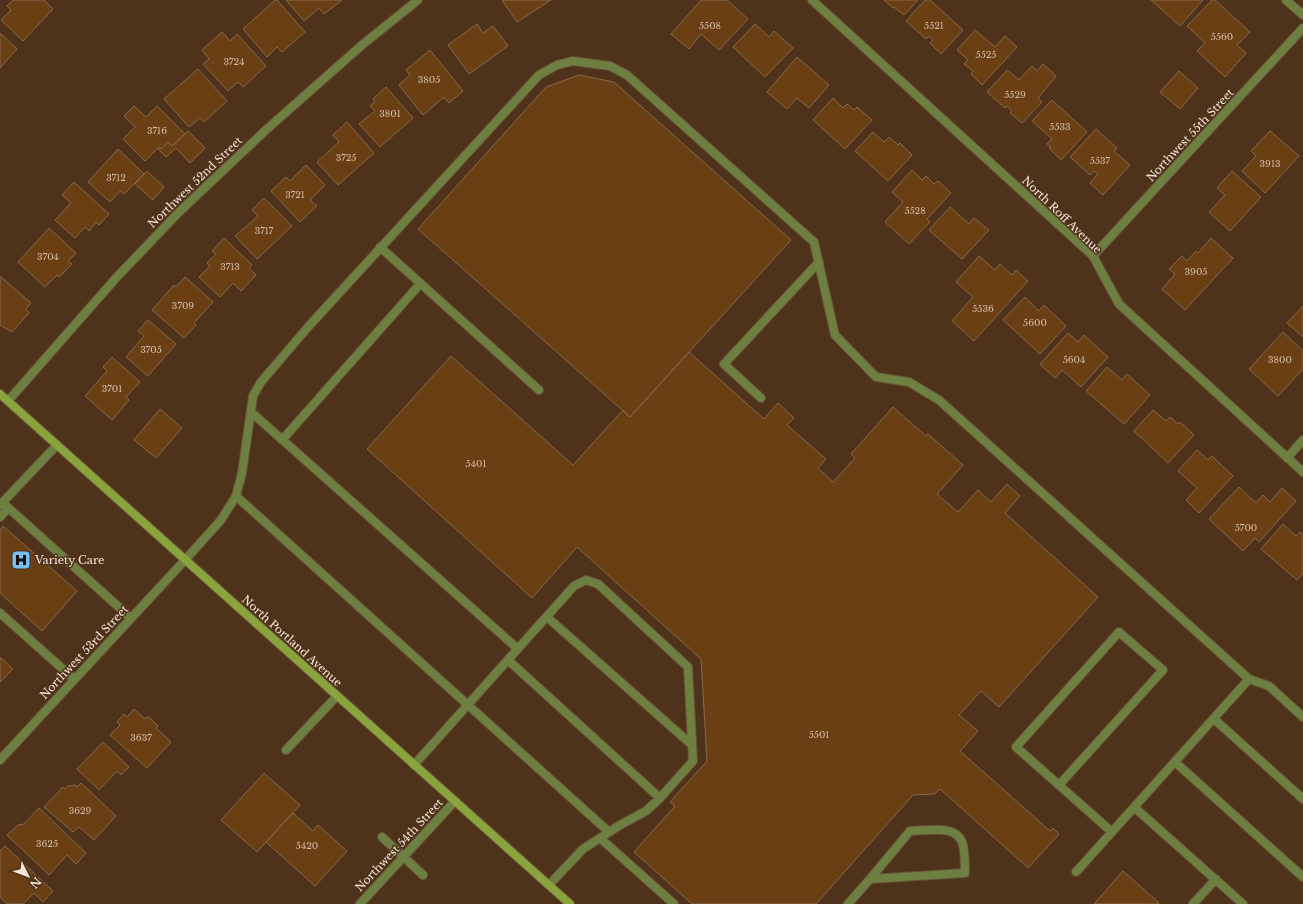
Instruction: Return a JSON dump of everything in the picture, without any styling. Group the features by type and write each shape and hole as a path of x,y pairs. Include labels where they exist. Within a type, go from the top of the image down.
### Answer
{"main road":[{"name":"North Portland Avenue","path":"0,394 570,904"}],"street":[{"name":"Northwest 52nd Street","path":"8,401 116,278 179,212 308,92 362,45 418,0"},
{"name":"North Roff Avenue","path":"812,0 1094,256 1119,304 1303,472"},
{"path":"1286,0 1303,15"},
{"name":"Northwest 55th Street","path":"1094,256 1303,28"},
{"name":"Northwest 53rd Street","path":"0,760 221,520 236,496 242,473 253,396 261,382 308,327 538,75 557,65 573,61 610,66 627,75 814,242 835,335 876,377 909,382 939,400 1249,679"},
{"path":"380,248 539,390"},
{"path":"761,398 724,364 819,262"},
{"path":"282,440 420,284"},
{"path":"251,412 518,649"},
{"path":"1287,458 1303,440"},
{"path":"0,517 4,505 57,445"},
{"path":"236,496 609,832"},
{"path":"4,505 131,618"},
{"path":"414,765 574,586 586,580 598,584 688,667 693,761 660,798 646,811 583,849 549,885"},
{"path":"0,613 74,679"},
{"path":"546,617 692,745"},
{"path":"1059,786 1163,670 1119,632 1016,747 1059,786 1112,832"},
{"path":"508,660 660,798"},
{"path":"1076,872 1249,679 1269,686 1303,717"},
{"path":"286,750 337,696"},
{"path":"1214,719 1303,799"},
{"path":"1175,762 1303,878"},
{"name":"Northwest 54th Street","path":"360,904 455,802"},
{"path":"1134,807 1243,904"},
{"path":"848,904 910,832 946,830 957,835 963,844 965,873 870,879"},
{"path":"382,837 423,874"},
{"path":"600,838 674,904"},
{"path":"1193,904 1216,879"}],"building":[{"path":"13,0 44,0 53,9 23,41 1,20 11,10 7,6"},
{"path":"275,0 277,0 305,32 282,52 277,47 267,57 243,29"},
{"path":"286,0 342,0 324,14 319,8 304,21"},
{"path":"502,0 551,0 517,22"},
{"path":"701,0 727,0 748,19 719,50 701,34 689,49 671,34"},
{"path":"884,0 918,0 904,15"},
{"path":"925,0 930,0 963,30 941,54 930,43 933,40 929,36 926,39 906,21"},
{"path":"1151,0 1203,0 1180,26"},
{"path":"1212,0 1215,0 1250,32 1237,45 1246,53 1225,77 1197,51 1205,43 1187,26"},
{"path":"477,24 483,33 493,26 508,46 469,74 448,45"},
{"path":"755,24 769,37 774,31 793,48 765,77 733,47"},
{"path":"975,30 995,47 1005,36 1017,47 982,85 971,74 973,71 964,64 968,60 957,50"},
{"path":"222,32 230,41 237,34 266,66 243,87 238,82 228,91 203,64 209,59 202,50"},
{"path":"0,33 17,49 0,68"},
{"path":"430,50 463,91 449,103 444,97 423,115 399,85 410,75 406,70"},
{"path":"797,57 829,85 809,108 797,98 787,109 767,92"},
{"path":"1043,64 1056,76 1038,98 1042,102 1022,123 1010,113 1012,111 1007,106 1005,108 987,92 1007,70 1019,80 1032,66 1037,71"},
{"path":"198,69 227,101 204,122 200,118 189,127 164,99"},
{"path":"1179,71 1198,88 1180,109 1160,92"},
{"path":"579,75 614,82 791,240 630,417 418,229 546,87"},
{"path":"386,87 413,118 380,147 359,124 375,111 370,106 375,102 373,99"},
{"path":"833,98 843,108 847,104 854,110 857,107 872,120 845,149 813,120"},
{"path":"1052,100 1087,132 1061,160 1047,144 1052,139 1032,121"},
{"path":"134,106 146,117 157,106 185,134 172,146 168,142 161,149 159,147 145,161 123,139 135,127 124,116"},
{"path":"347,122 374,153 338,185 317,162 339,142 333,135"},
{"path":"1096,129 1117,148 1114,151 1130,165 1103,195 1090,183 1098,174 1094,171 1090,175 1070,157"},
{"path":"188,131 205,148 190,163 176,148 166,157 158,149 159,147 161,149 168,142 172,146"},
{"path":"1270,131 1299,156 1265,193 1242,171 1256,156 1251,151"},
{"path":"873,132 884,142 889,137 898,145 900,143 912,155 888,181 855,151"},
{"path":"118,149 144,174 124,194 120,191 110,202 88,182"},
{"path":"306,165 325,185 310,200 317,206 300,222 271,191 286,177 290,181"},
{"path":"912,170 922,180 926,176 934,184 938,181 951,193 927,219 930,222 909,244 885,222 903,202 892,192"},
{"path":"147,171 164,187 153,200 135,184"},
{"path":"1232,171 1261,197 1230,231 1209,212 1225,195 1217,188"},
{"path":"74,182 109,214 99,225 96,222 89,231 85,227 75,238 55,220 71,203 62,195"},
{"path":"264,198 292,226 257,259 235,236 258,216 252,210"},
{"path":"950,207 969,224 974,218 989,230 962,259 929,230"},
{"path":"49,228 76,253 68,261 72,264 59,277 57,275 45,287 18,262"},
{"path":"224,238 252,265 249,268 256,275 241,291 233,283 220,297 199,277 210,266 207,263 216,254 212,251"},
{"path":"1211,238 1233,258 1185,310 1162,289 1175,274 1169,269 1182,256 1187,261 1196,251 1198,253"},
{"path":"979,256 995,270 1000,264 1012,275 1016,270 1028,281 974,341 952,321 973,297 956,282"},
{"path":"0,276 31,303 26,309 29,313 12,332 0,325"},
{"path":"185,277 213,302 194,323 196,325 184,338 152,310 174,285 176,287"},
{"path":"1025,297 1039,311 1044,305 1066,326 1040,354 1003,320"},
{"path":"1303,306 1303,337 1287,323"},
{"path":"148,320 176,344 148,376 126,357 144,336 138,331"},
{"path":"1283,332 1303,351 1303,369 1278,396 1249,369"},
{"path":"1068,333 1078,342 1084,335 1108,357 1081,387 1062,370 1055,378 1040,364"},
{"path":"689,352 764,419 778,403 794,418 787,425 826,459 818,468 833,482 855,458 851,454 893,407 926,436 928,434 963,465 937,494 958,512 978,490 991,502 1007,484 1020,496 1005,513 1098,597 999,707 981,691 959,715 978,731 960,751 1050,831 1053,828 1059,834 1028,868 940,789 935,794 913,795 816,904 692,904 634,852 675,806 670,802 707,761 701,659 577,547 532,598 367,449 451,356 573,465 623,410 630,417"},
{"path":"112,357 140,382 126,397 129,400 112,420 85,396 107,371 103,367"},
{"path":"1107,367 1122,380 1127,374 1150,395 1124,424 1086,391"},
{"path":"160,409 182,428 156,458 134,440"},
{"path":"1153,410 1166,421 1170,417 1178,424 1180,422 1194,435 1168,463 1134,431"},
{"path":"1197,450 1208,460 1212,456 1233,476 1199,513 1186,500 1197,488 1178,471"},
{"path":"1239,487 1256,503 1263,495 1270,502 1282,488 1296,501 1259,542 1255,538 1243,551 1209,519"},
{"path":"1283,524 1296,536 1300,532 1303,535 1303,573 1297,580 1261,549"},
{"name":"Variety Care","path":"3,526 77,591 42,631 0,593 0,530"},
{"path":"0,657 13,669 0,682"},
{"path":"134,709 145,719 148,716 158,726 156,728 171,742 147,768 110,735 120,725 117,722 124,714 127,717"},
{"path":"103,742 129,767 121,775 117,771 99,790 77,769"},
{"path":"264,773 300,805 257,852 221,820"},
{"path":"81,783 116,816 94,840 79,827 73,832 44,807 63,787 65,789 68,786 76,785 77,787"},
{"path":"39,808 86,853 76,864 67,855 49,875 7,835 18,825 24,824"},
{"path":"293,813 313,831 318,825 347,851 315,886 266,842"},
{"path":"5,846 53,891 43,902 34,893 23,904 7,904 0,897 0,851"},
{"path":"1123,871 1158,902 1159,904 1094,904"}],"place":[{"name":"Variety Care","path":"21,560"}]}
